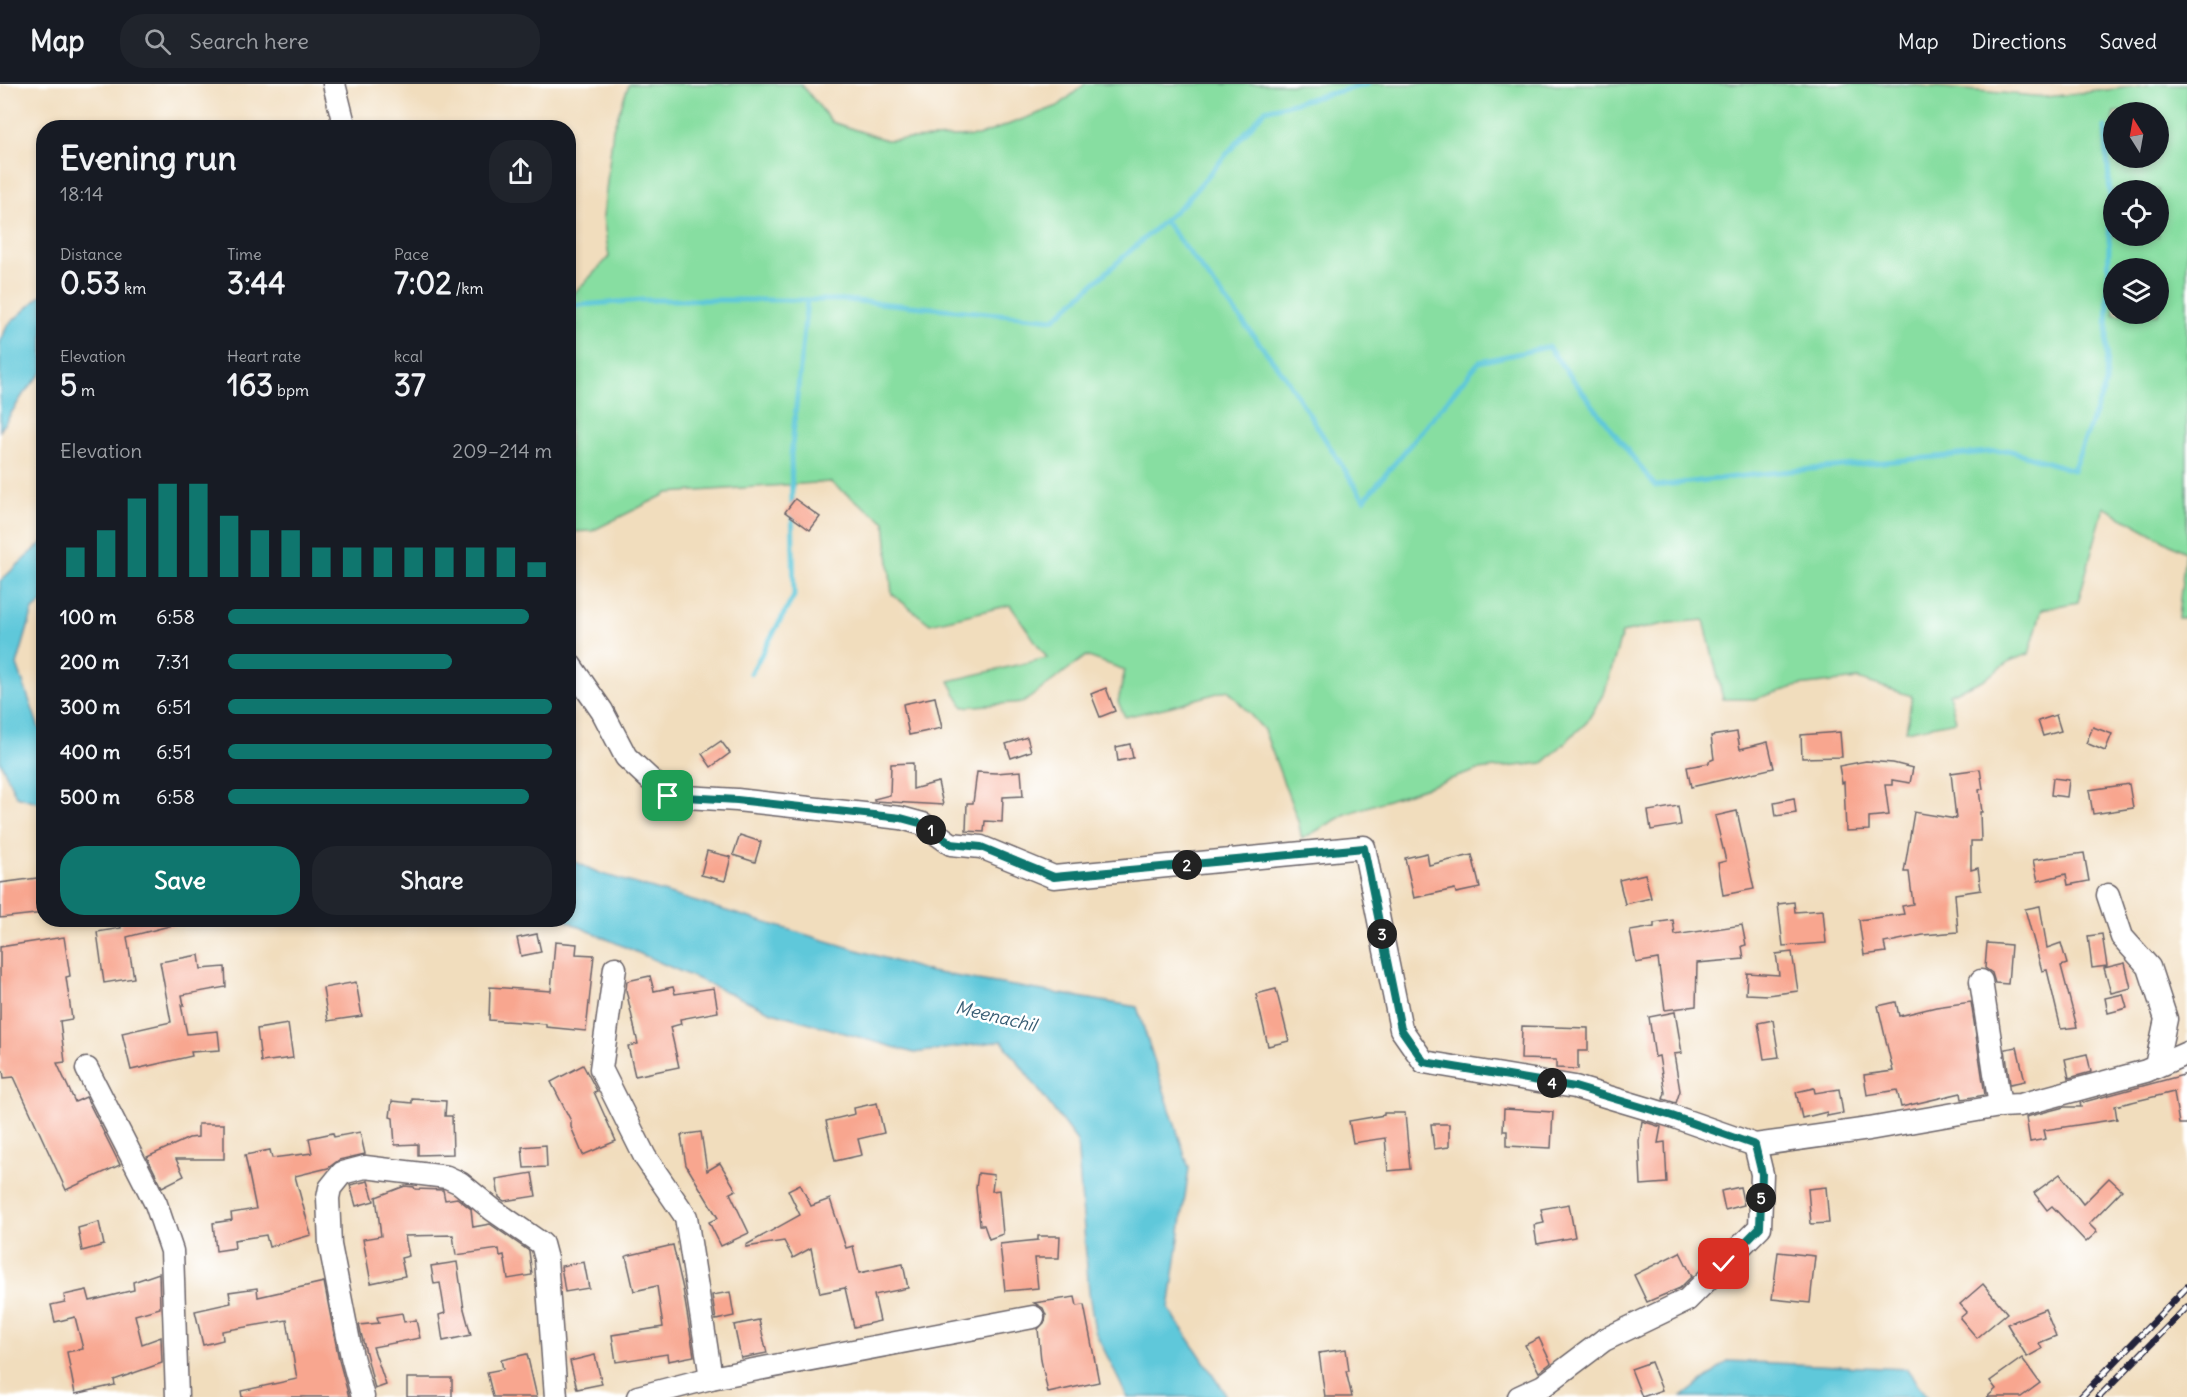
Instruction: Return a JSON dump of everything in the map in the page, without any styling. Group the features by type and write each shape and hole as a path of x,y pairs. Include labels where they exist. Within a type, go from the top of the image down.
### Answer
{"street":[{"path":"334,84 343,120"},
{"path":"576,674 602,711 626,757 668,796 737,800 901,818 923,824 951,844 981,847 1054,877 1364,848 1401,1029 1424,1062 1575,1087 1672,1116 1755,1145 1869,1129 2000,1106 2020,1105 2146,1071 2187,1053"},
{"path":"2108,895 2122,937 2149,968 2166,1019 2156,1066"},
{"path":"615,968 601,1069 645,1157 686,1217 711,1378"},
{"path":"1981,981 2000,1106"},
{"path":"87,1069 156,1204 172,1251 177,1397"},
{"path":"1519,1397 1543,1386 1604,1340 1687,1300 1760,1227 1762,1174 1755,1145"},
{"path":"363,1397 351,1357 330,1245 328,1198 330,1188 342,1173 365,1167 447,1177 460,1183 493,1210 542,1244 546,1259 556,1397"},
{"path":"638,1397 711,1378 1033,1317"}],"green space":[{"path":"629,84 801,84 832,122 886,140 978,136 1058,106 1085,84 1898,84 2046,97 2158,84 2187,84 2187,618 2178,618 2185,552 2104,507 2078,602 2042,609 2029,654 2012,660 1983,680 1949,694 1956,721 1906,731 1912,696 1858,679 1798,686 1754,699 1723,699 1704,620 1669,623 1622,633 1605,691 1587,722 1543,763 1478,770 1346,814 1302,839 1298,821 1264,730 1228,690 1125,717 1118,702 1125,670 1086,656 1024,702 963,707 949,681 1047,658 1010,605 930,624 892,594 885,522 830,482 668,493 592,531 576,532 576,292 609,257 603,217 613,129"}],"water":[{"path":"36,300 36,380 24,393 0,431 0,343 7,326"},
{"path":"36,548 36,608 33,610 17,665 36,719 36,802 16,796 0,761 0,581"},
{"name":"Meenachil","path":"576,862 599,873 931,972 1137,1007 1189,1168 1169,1309 1226,1397 1127,1397 1095,1331 1089,1293 1077,1141 1002,1041 914,1053 772,1012 576,925"},
{"path":"1729,1361 1907,1369 1927,1397 1682,1397"}],"building":[{"path":"795,499 820,517 810,530 785,512"},
{"path":"1106,688 1115,711 1100,717 1091,694"},
{"path":"935,697 942,728 909,735 903,704"},
{"path":"2056,715 2061,731 2043,736 2038,721"},
{"path":"2093,727 2112,734 2105,751 2086,743"},
{"path":"1737,732 1740,749 1768,742 1774,768 1691,787 1687,767 1709,763 1714,759 1711,736"},
{"path":"1840,732 1842,757 1802,758 1801,735"},
{"path":"1027,737 1031,751 1011,758 1006,744"},
{"path":"721,741 730,753 711,767 702,754"},
{"path":"1130,744 1133,758 1118,761 1116,747"},
{"path":"1866,761 1893,763 1913,768 1910,783 1892,780 1892,785 1885,785 1889,815 1869,817 1869,830 1846,831 1844,782 1842,783 1839,766"},
{"path":"913,763 913,789 938,782 943,805 874,801 874,799 890,795 891,764"},
{"path":"1980,769 1983,789 1979,790 1982,812 1980,812 1981,841 1971,841 1971,870 1978,868 1981,890 1955,894 1958,932 1923,935 1884,943 1886,952 1864,955 1859,920 1904,914 1902,906 1913,904 1909,872 1904,872 1914,812 1956,819 1951,773"},
{"path":"1021,771 1023,796 1003,797 1002,822 985,821 984,832 966,831 967,803 973,803 977,772"},
{"path":"2053,778 2069,780 2067,797 2051,795"},
{"path":"2129,784 2133,808 2093,814 2089,790"},
{"path":"1794,798 1796,813 1776,816 1774,802"},
{"path":"1678,806 1681,825 1651,830 1648,811"},
{"path":"1737,811 1754,889 1723,895 1718,863 1726,861 1715,816"},
{"path":"740,835 761,842 755,862 733,855"},
{"path":"707,851 731,857 725,881 701,875"},
{"path":"1427,853 1429,865 1472,855 1480,888 1456,893 1455,889 1414,898 1405,858"},
{"path":"2084,853 2089,881 2068,885 2066,874 2038,881 2033,860"},
{"path":"1645,874 1651,898 1625,904 1619,880"},
{"path":"36,878 36,914 0,918 0,883"},
{"path":"1794,902 1795,912 1823,910 1826,943 1783,946 1778,904"},
{"path":"2040,906 2047,948 2061,943 2067,964 2061,966 2077,1027 2061,1029 2047,970 2042,971 2025,909"},
{"path":"1673,920 1675,935 1742,925 1746,945 1742,946 1744,959 1697,963 1696,1006 1665,1010 1658,959 1636,963 1630,931 1654,927 1654,923"},
{"path":"165,927 127,937 134,978 104,983 97,932 121,928"},
{"path":"537,934 541,952 521,956 517,938"},
{"path":"2102,934 2107,966 2092,968 2088,936"},
{"path":"64,937 70,976 66,977 72,1019 60,1021 65,1062 57,1063 75,1102 86,1097 120,1165 66,1190 14,1077 4,1078 3,1071 0,1070 0,947"},
{"path":"555,942 577,944 576,954 594,955 586,1031 546,1027 546,1024 489,1020 490,987 551,991"},
{"path":"1987,943 2011,945 2008,984 1995,983 1992,973 1985,968"},
{"path":"1792,952 1798,991 1768,995 1746,994 1747,973 1779,975 1776,954"},
{"path":"199,955 201,969 225,967 226,987 182,995 184,1005 181,1005 187,1034 218,1031 220,1050 191,1052 192,1056 131,1070 122,1033 171,1022 160,962"},
{"path":"2125,963 2131,988 2111,993 2104,968"},
{"path":"650,976 654,991 673,987 675,994 714,988 718,1012 680,1019 681,1024 670,1027 679,1067 635,1076 628,1046 638,1044 626,990 627,981"},
{"path":"356,982 362,1016 328,1021 323,988"},
{"path":"1276,989 1289,1041 1268,1046 1256,994"},
{"path":"2123,994 2127,1008 2108,1013 2105,998"},
{"path":"1896,1002 1899,1016 1971,1002 1985,1095 1962,1099 1961,1093 1901,1107 1897,1090 1867,1095 1864,1075 1893,1071 1878,1006"},
{"path":"1675,1012 1682,1053 1674,1054 1680,1091 1676,1103 1663,1099 1665,1093 1659,1056 1655,1057 1649,1017"},
{"path":"1773,1020 1779,1057 1764,1059 1758,1023"},
{"path":"288,1024 293,1058 261,1062 257,1029"},
{"path":"1522,1026 1588,1028 1588,1051 1578,1051 1578,1069 1556,1068 1556,1060 1521,1059"},
{"path":"2017,1047 2025,1081 2010,1084 2005,1049"},
{"path":"2087,1054 2091,1072 2069,1078 2065,1059"},
{"path":"583,1065 597,1091 594,1092 616,1141 583,1155 571,1127 571,1121 551,1082"},
{"path":"2187,1074 2187,1124 2179,1124 2174,1092 2115,1106 2117,1119 2044,1130 2046,1139 2030,1142 2026,1117 2064,1107 2081,1107 2080,1103"},
{"path":"1814,1088 1815,1093 1839,1089 1843,1113 1827,1116 1827,1112 1802,1118 1796,1092"},
{"path":"412,1099 446,1101 445,1116 452,1116 453,1154 418,1155 418,1144 395,1145 393,1118 390,1117 392,1101 412,1103"},
{"path":"877,1103 884,1133 858,1139 862,1155 835,1161 826,1121 855,1114 854,1108"},
{"path":"1504,1109 1553,1112 1551,1148 1507,1146 1507,1131 1503,1131"},
{"path":"1384,1113 1405,1113 1410,1169 1388,1171 1385,1138 1353,1143 1349,1121 1384,1115"},
{"path":"1642,1121 1661,1127 1658,1143 1665,1142 1667,1183 1641,1185 1639,1141"},
{"path":"198,1124 224,1124 224,1159 176,1159 184,1176 162,1187 147,1157 189,1138 198,1137"},
{"path":"1431,1124 1449,1124 1449,1147 1434,1149"},
{"path":"360,1132 365,1154 339,1160 328,1168 295,1176 311,1235 269,1247 266,1235 234,1240 235,1248 216,1251 213,1223 232,1220 231,1213 256,1209 245,1155 270,1150 272,1158 312,1153 309,1138 333,1133 334,1137"},
{"path":"701,1132 707,1171 720,1163 736,1190 730,1193 749,1233 721,1246 709,1222 718,1218 686,1165 681,1135"},
{"path":"546,1145 547,1167 524,1168 522,1147"},
{"path":"532,1173 536,1196 504,1201 499,1197 496,1179"},
{"path":"978,1173 994,1175 992,1191 999,1190 1003,1234 989,1239 984,1225 980,1225 976,1188"},
{"path":"2060,1174 2083,1204 2109,1178 2122,1190 2089,1224 2097,1232 2086,1242 2052,1206 2047,1210 2034,1193"},
{"path":"368,1181 374,1201 356,1206 350,1185"},
{"path":"800,1184 811,1206 830,1199 846,1248 853,1246 859,1273 903,1264 908,1288 874,1295 880,1321 854,1327 845,1288 820,1293 811,1248 793,1258 784,1241 746,1247 800,1215 788,1190"},
{"path":"405,1186 415,1189 443,1190 445,1200 457,1198 471,1209 473,1227 490,1224 529,1251 532,1275 508,1279 504,1255 500,1256 499,1249 456,1255 453,1235 405,1236 409,1256 401,1258 405,1276 371,1283 363,1239 381,1236 376,1197"},
{"path":"1740,1187 1744,1205 1725,1210 1721,1191"},
{"path":"1826,1187 1829,1223 1811,1224 1808,1189"},
{"path":"1569,1204 1575,1237 1537,1244 1534,1225 1544,1223 1541,1209"},
{"path":"99,1222 104,1245 82,1251 78,1228"},
{"path":"1038,1236 1060,1236 1059,1258 1035,1258 1038,1288 1005,1291 1000,1244 1038,1240"},
{"path":"673,1245 694,1356 668,1361 667,1354 616,1362 612,1335 663,1327 657,1286 634,1291 626,1256"},
{"path":"1680,1252 1692,1276 1680,1288 1647,1302 1634,1275"},
{"path":"1778,1252 1815,1256 1810,1303 1772,1299"},
{"path":"457,1262 464,1309 471,1335 443,1341 439,1315 445,1313 440,1283 434,1284 431,1266"},
{"path":"584,1262 589,1288 565,1292 561,1266"},
{"path":"159,1273 160,1308 135,1315 142,1344 161,1337 162,1363 114,1380 115,1385 75,1394 67,1352 83,1349 75,1317 55,1322 51,1305 65,1302 64,1295 87,1290 90,1301 134,1290 133,1282"},
{"path":"324,1282 339,1360 349,1397 242,1397 241,1391 297,1379 287,1320 222,1331 223,1340 203,1345 195,1311 231,1303 229,1292 257,1288 258,1297"},
{"path":"1983,1284 2007,1313 1977,1338 1960,1318 1967,1312 1960,1304"},
{"path":"730,1292 734,1316 716,1320 712,1295"},
{"path":"1075,1297 1077,1306 1084,1305 1099,1382 1048,1393 1041,1360 1038,1329 1045,1322 1046,1315 1043,1308 1034,1303"},
{"path":"2045,1309 2056,1336 2039,1343 2042,1349 2027,1357 2007,1324"},
{"path":"402,1313 404,1322 416,1320 420,1338 373,1347 386,1385 375,1389 359,1325 379,1323 377,1317"},
{"path":"759,1320 767,1353 741,1358 734,1325"},
{"path":"1539,1338 1551,1363 1539,1372 1525,1345"},
{"path":"1346,1349 1349,1371 1346,1371 1352,1397 1325,1397 1319,1353"},
{"path":"527,1354 537,1397 493,1397 487,1372 503,1369 501,1360"},
{"path":"595,1355 602,1384 577,1389 570,1361"},
{"path":"2022,1358 2040,1383 2021,1397 1987,1397 1996,1389 1990,1381"},
{"path":"1651,1362 1662,1390 1642,1397 1631,1369"},
{"path":"407,1378 452,1378 452,1397 407,1397"}],"waterway":[{"path":"576,305 643,300 845,300 1054,319 1185,202 1265,110 1368,84"},
{"path":"1164,220 1284,375 1364,500 1479,362 1548,347 1655,486 2008,450 2073,470 2106,384 2110,194 2108,168"},
{"path":"751,673 794,596 791,455 807,300"}],"railway":[{"path":"2081,1397 2187,1287"},
{"path":"2099,1397 2187,1307"}],"route":[{"path":"668,796 737,800 901,818 923,824 951,844 981,847 1054,877 1364,848 1401,1029 1424,1062 1575,1087 1672,1116 1755,1145 1762,1174 1760,1227 1724,1264"}]}
